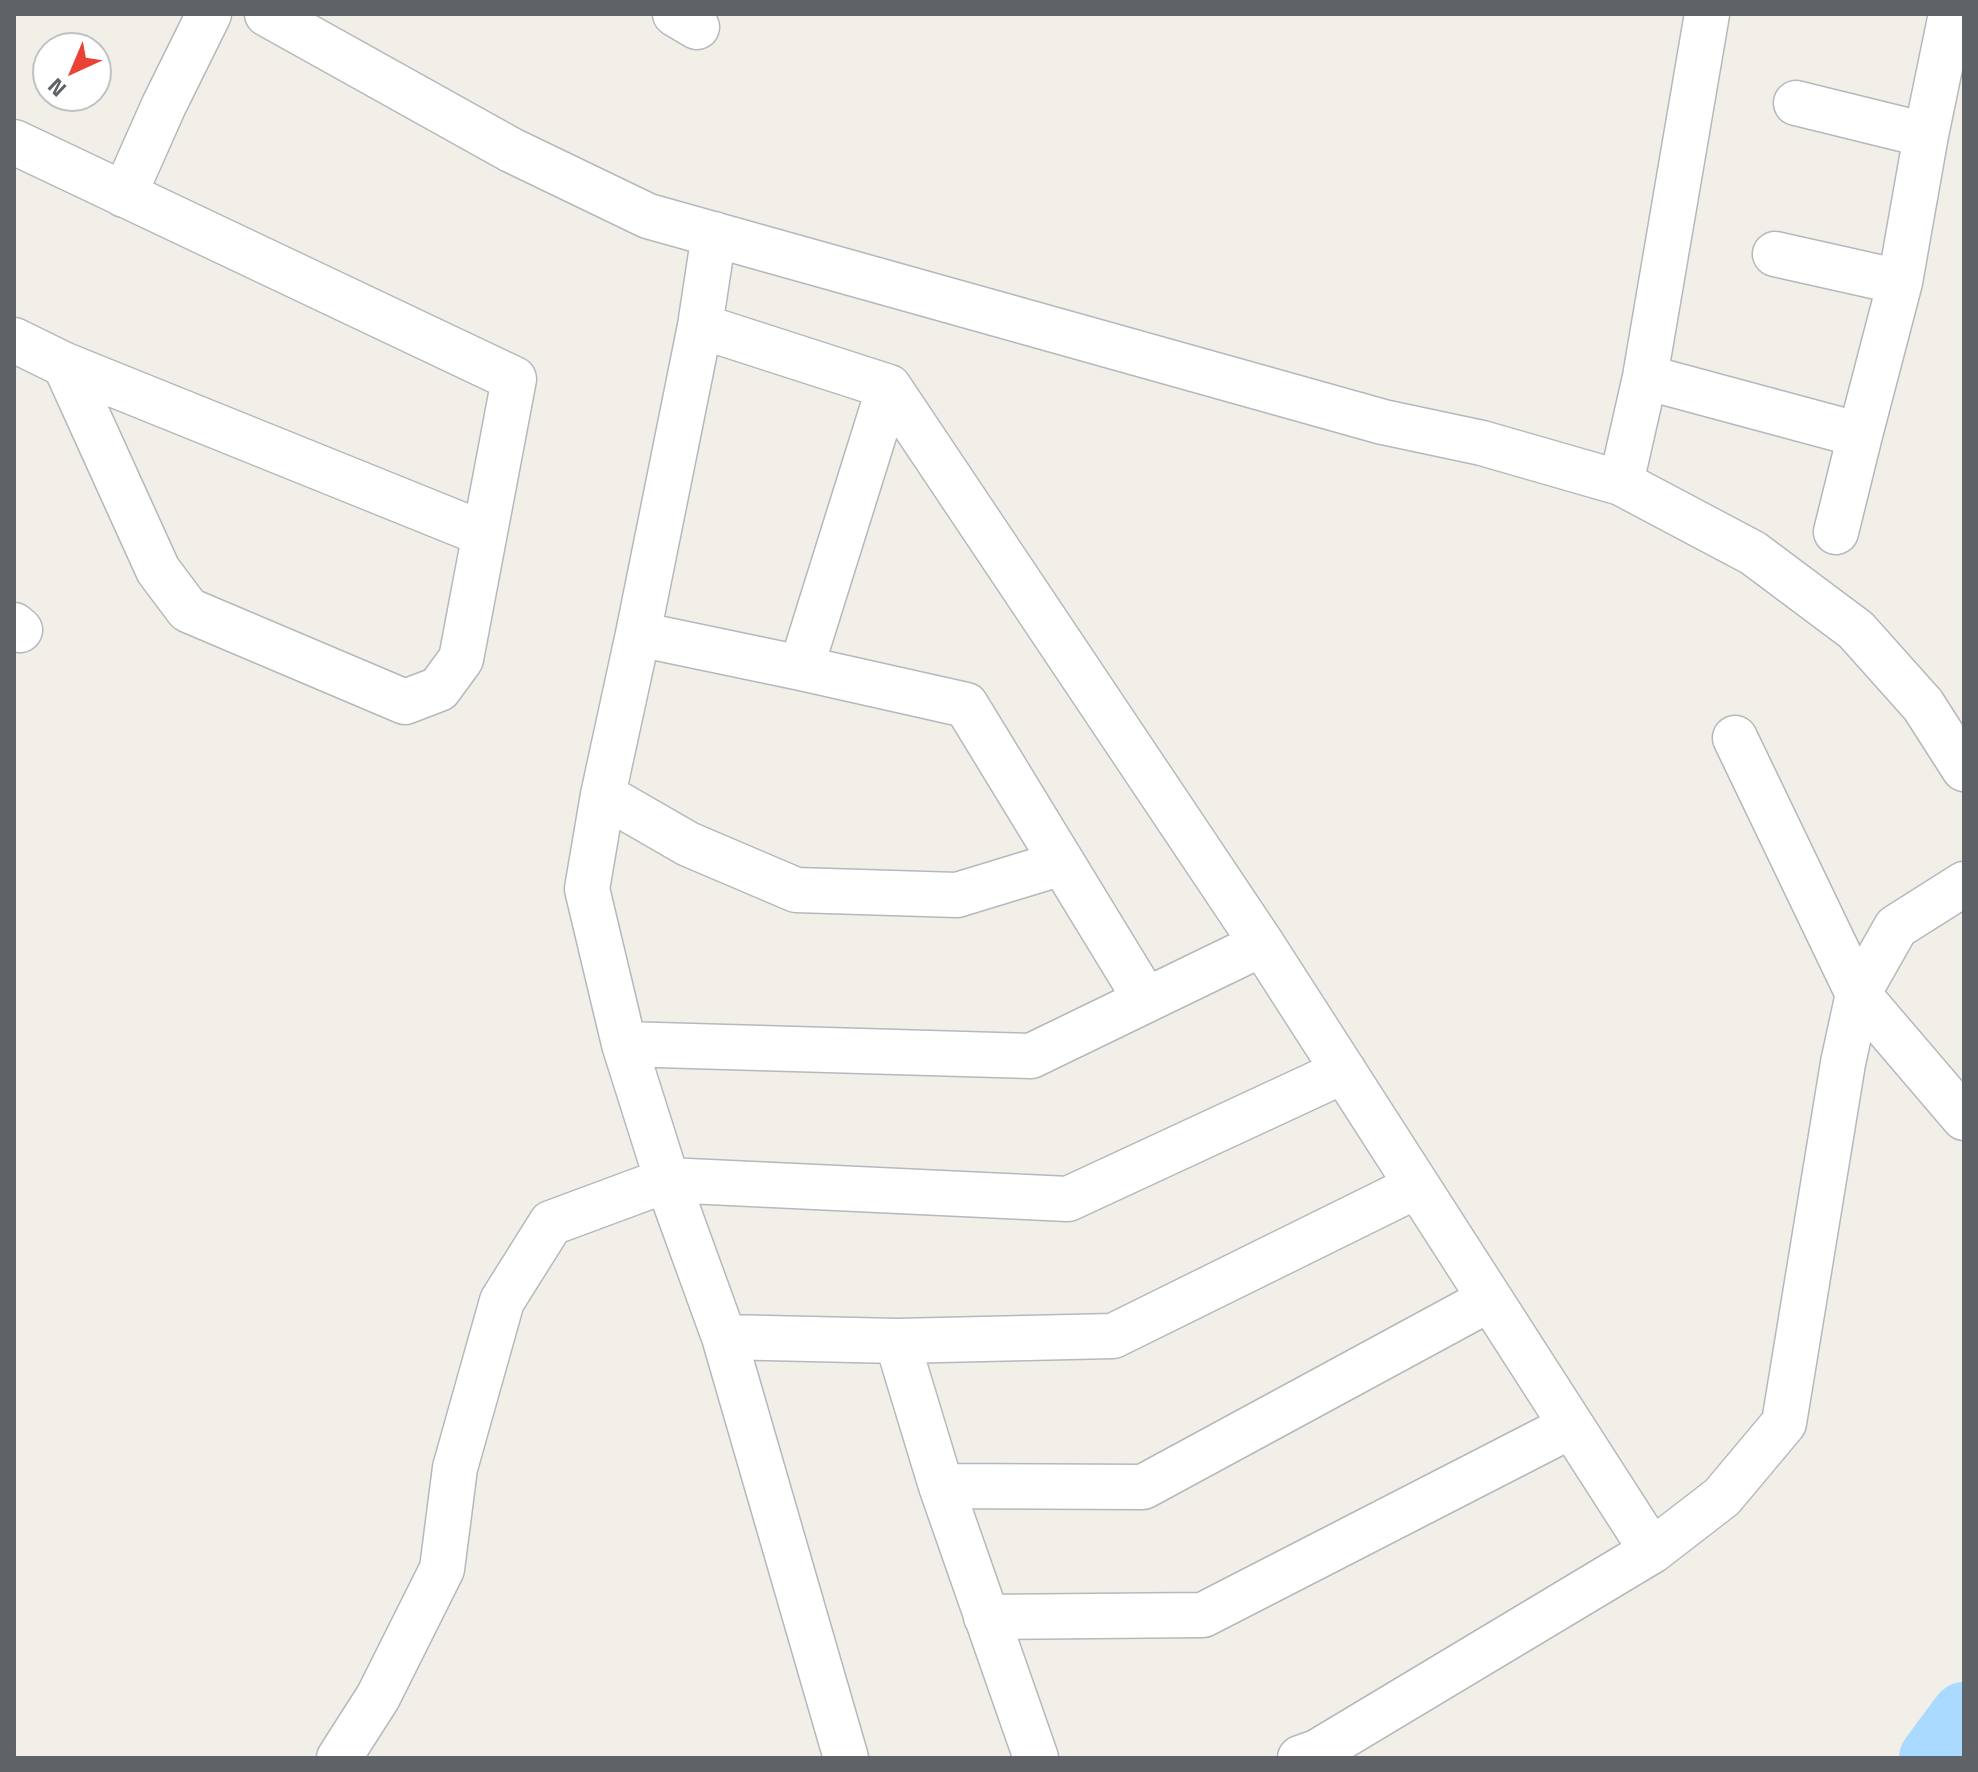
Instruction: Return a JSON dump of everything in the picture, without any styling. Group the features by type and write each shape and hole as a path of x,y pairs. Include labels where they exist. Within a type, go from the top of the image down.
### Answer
{"street":[{"path":"124,195 209,14"},
{"path":"267,14 511,150 648,216 1383,422 1482,443 1621,483 1753,553 1856,630 1923,705 1964,769"},
{"path":"1621,483 1645,377 1707,14"},
{"path":"1836,532 1900,282 1951,14"},
{"path":"1796,103 1926,135"},
{"path":"14,142 514,379 461,659 439,689 405,702 188,610 158,570 65,365"},
{"path":"714,234 700,326 603,795 587,889 624,1044 667,1180 724,1337 846,1758"},
{"path":"1775,254 1900,282"},
{"path":"700,326 889,387 1262,944 1652,1551"},
{"path":"14,340 65,365 484,534"},
{"path":"1645,377 1860,435"},
{"path":"801,668 889,387"},
{"path":"638,634 966,705 1146,1000"},
{"path":"1735,738 1858,994 1964,1118"},
{"path":"603,795 688,844 796,890 957,895 1062,863"},
{"path":"1300,1758 1317,1752 1652,1551 1722,1497 1784,1423 1843,1063 1858,994 1896,927 1964,884"},
{"path":"624,1044 1031,1056 1262,944"},
{"path":"339,1758 378,1697 442,1569 455,1468 502,1301 551,1223 667,1180 1068,1199 1344,1071"},
{"path":"724,1337 897,1341 1113,1336 1417,1186"},
{"path":"941,1486 1143,1487 1490,1299"},
{"path":"897,1341 941,1486 1036,1758"},
{"path":"986,1617 1203,1615 1571,1426"}],"waterway":[{"path":"1932,1758 1964,1715"}]}
